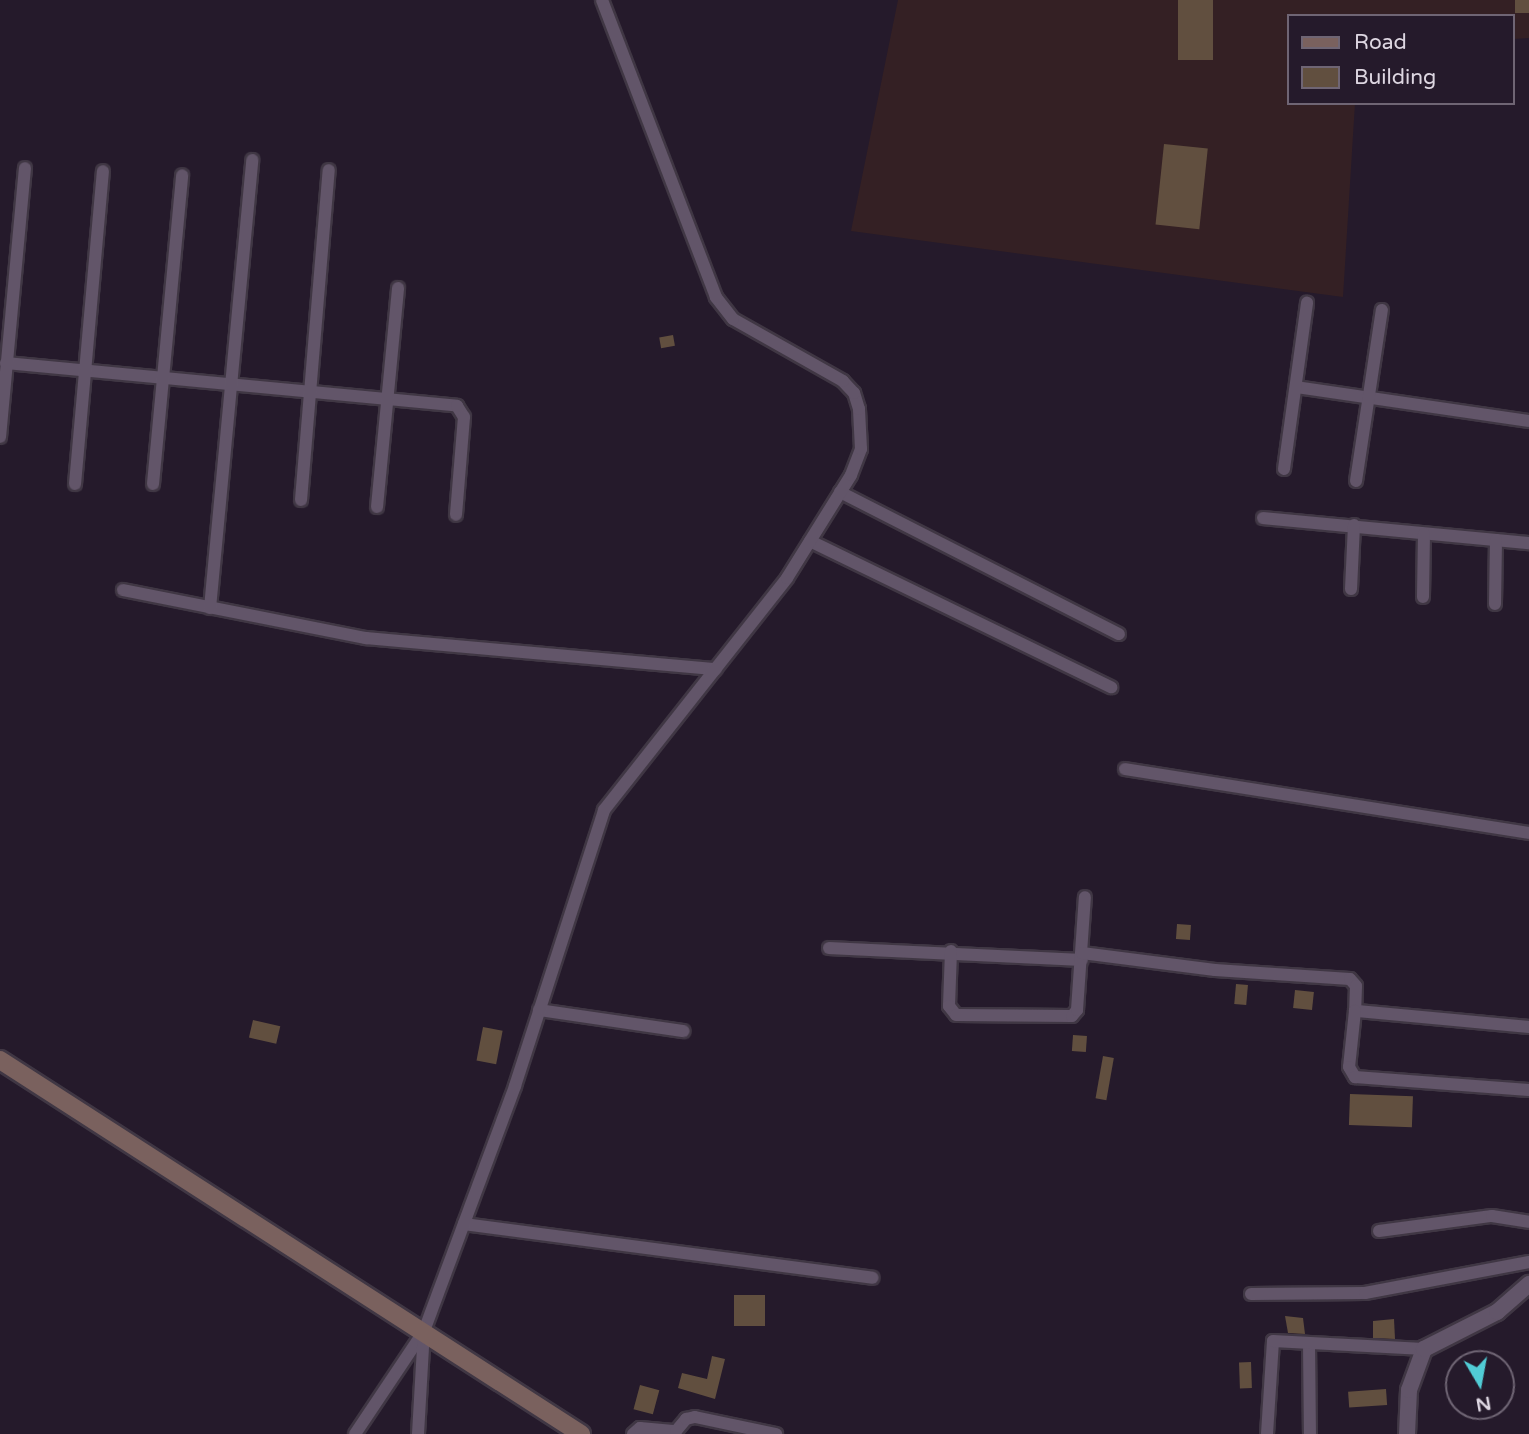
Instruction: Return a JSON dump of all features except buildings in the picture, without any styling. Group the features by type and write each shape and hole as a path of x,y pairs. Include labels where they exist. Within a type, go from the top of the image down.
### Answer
{"main road":[{"path":"0,1060 581,1434"}],"street":[{"path":"355,1434 424,1331 539,1010 604,810 716,669 810,541 841,492 861,449 854,393 843,381 733,319 716,297 602,0"},
{"path":"210,608 252,160"},
{"path":"0,437 25,168"},
{"path":"301,500 329,170"},
{"path":"75,484 103,172"},
{"path":"153,484 182,175"},
{"path":"377,507 398,288"},
{"path":"1284,469 1307,303"},
{"path":"1356,481 1382,310"},
{"path":"6,363 462,408 456,514"},
{"path":"1296,387 1529,421"},
{"path":"841,492 1119,634"},
{"path":"1263,518 1529,543"},
{"path":"1351,589 1354,525"},
{"path":"1423,597 1424,534"},
{"path":"1495,604 1496,540"},
{"path":"810,541 1111,687"},
{"path":"123,590 366,638 716,669"},
{"path":"1125,769 1529,834"},
{"path":"951,951 950,1006 956,1014 1072,1016 1082,957 1085,897"},
{"path":"828,948 1082,957 1350,979 1356,986 1349,1067 1355,1077 1529,1090"},
{"path":"539,1010 683,1031"},
{"path":"1355,1011 1529,1027"},
{"path":"1379,1231 1492,1216 1529,1222"},
{"path":"464,1224 872,1278"},
{"path":"1251,1294 1365,1293 1529,1262"},
{"path":"1267,1434 1272,1342 1424,1349 1497,1312 1529,1284"},
{"path":"418,1434 424,1331"},
{"path":"1309,1343 1310,1434"},
{"path":"1407,1434 1409,1390 1424,1349"},
{"path":"633,1434 640,1428 676,1431 685,1419 695,1417 776,1434"}],"shaded area":[{"path":"898,0 1529,0 1529,38 1515,39 1515,14 1288,14 1288,105 1355,105 1343,297 851,231"}]}
